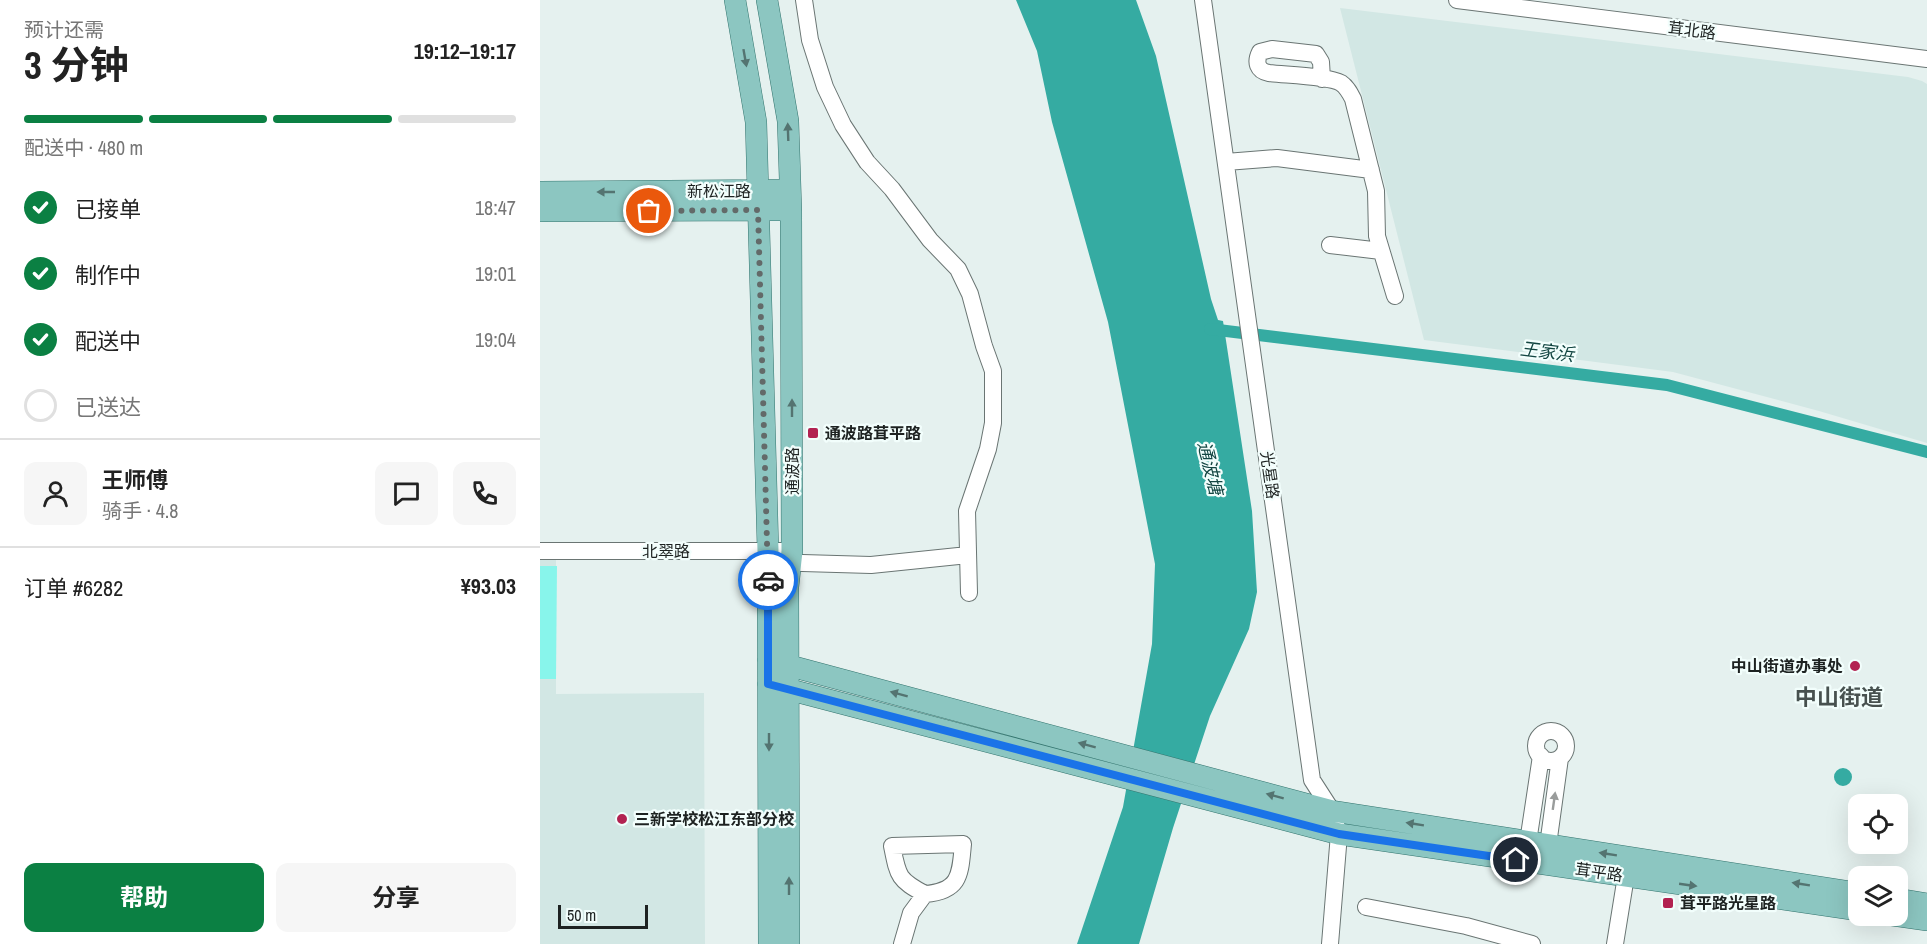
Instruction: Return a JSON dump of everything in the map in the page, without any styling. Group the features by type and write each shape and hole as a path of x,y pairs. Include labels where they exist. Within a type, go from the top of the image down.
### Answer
{"main road":[{"name":"通波路","path":"735,0 756,122 768,557 778,662 769,944"},
{"name":"通波路","path":"767,0 788,121 790,200 792,557 778,662"},
{"name":"新松江路","path":"540,192 758,201"},
{"name":"新松江路","path":"540,211 790,200"},
{"path":"778,662 1332,811 1848,891"},
{"name":"通波路","path":"778,686 789,944"},
{"name":"茸平路","path":"778,686 1339,834 1848,909"},
{"path":"1908,901 1927,904"},
{"path":"1908,917 1927,920"}],"street":[{"path":"804,0 810,40 825,87 843,125 867,162 892,189 930,240 958,270 970,294 993,371 993,423 988,449 967,511 969,593"},
{"name":"光星路","path":"1203,0 1312,780 1332,811 1339,834 1330,944"},
{"name":"茸北路","path":"1457,0 1927,59"},
{"path":"1322,79 1342,84 1349,90 1353,99 1376,192 1377,236 1395,296"},
{"path":"1227,162 1277,158 1371,170"},
{"path":"1330,244 1381,251"},
{"name":"北翠路","path":"540,551 792,557 871,565 968,555"},
{"path":"1553,731 1562,735 1566,749 1560,758 1538,843 1541,756 1537,742 1543,734 1553,731"},
{"path":"1541,756 1552,761 1560,758"},
{"path":"1615,944 1626,876"},
{"path":"902,944 911,914 925,894"},
{"path":"1366,907 1466,926 1532,944"}],"shaded area":[{"path":"1340,8 1908,77 1927,84 1927,443 1673,372 1424,340"},
{"name":"三新学校松江东部分校","path":"540,559 556,559 556,694 704,693 705,944 540,944"},
{"path":"540,566 557,566 556,679 540,679"}],"water":[{"name":"通波塘","path":"1016,0 1136,0 1156,56 1211,299 1218,320 1223,321 1252,511 1257,592 1249,629 1210,716 1173,828 1139,944 1077,944 1123,807 1152,644 1155,564 1108,322 1052,122 1037,51"},
{"path":"1843,768 1849,771 1852,777 1849,783 1843,786 1837,783 1834,777 1837,771"}],"waterway":[{"name":"王家浜","path":"1210,329 1667,385 1927,452"}],"way so far":[{"path":"649,211 758,210 768,580"}],"place":[{"name":"通波路茸平路","path":"813,433"},
{"name":"中山街道办事处","path":"1855,666"},
{"name":"三新学校松江东部分校","path":"622,819"},
{"name":"茸平路光星路","path":"1668,903"}],"district":[{"name":"中山街道","path":"1839,697"}],"route":[{"path":"768,580 768,684 1339,834 1516,860"}]}
